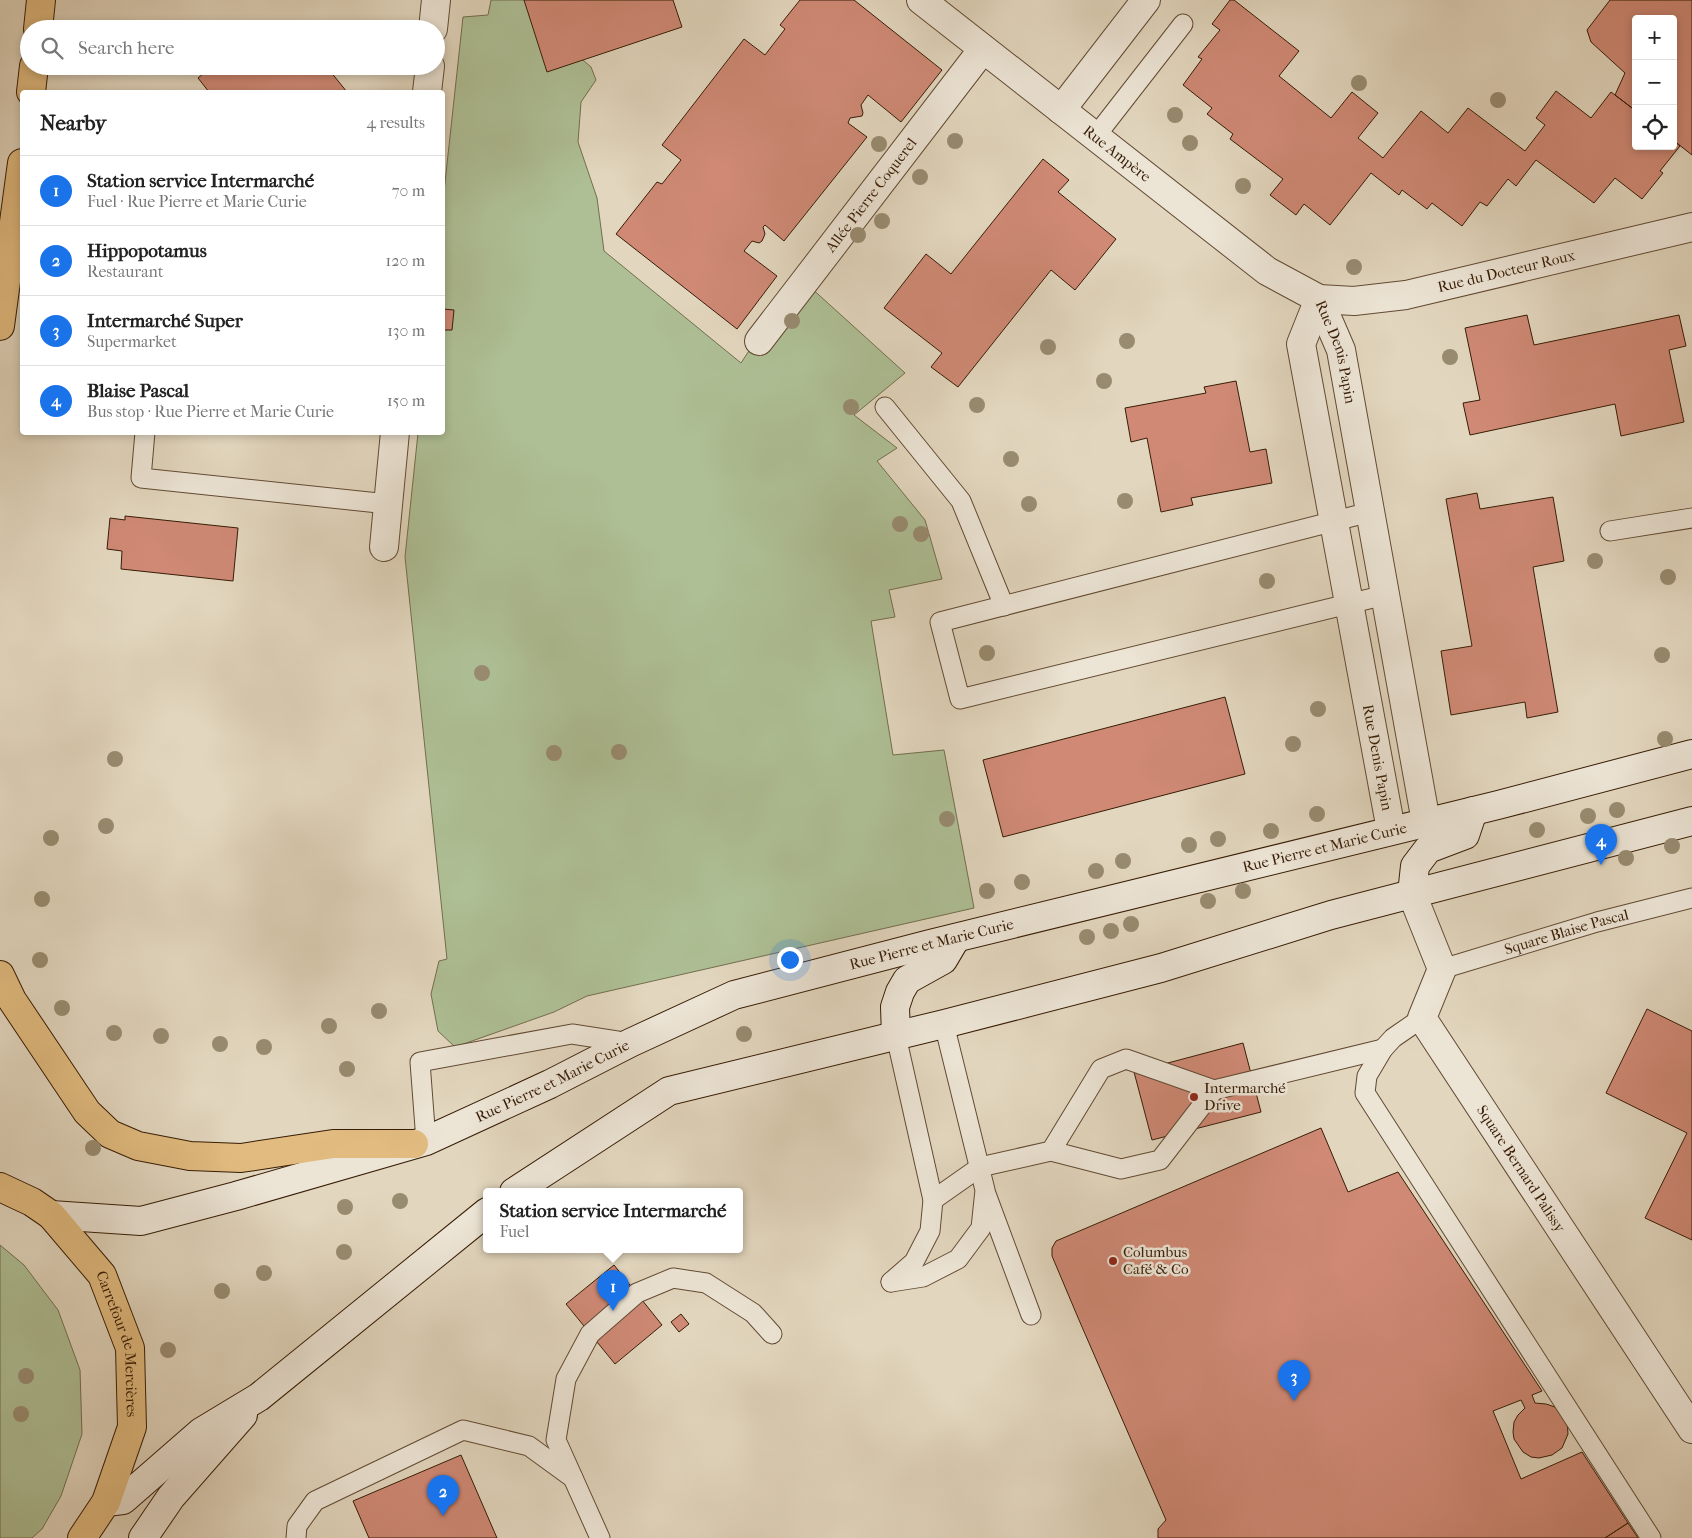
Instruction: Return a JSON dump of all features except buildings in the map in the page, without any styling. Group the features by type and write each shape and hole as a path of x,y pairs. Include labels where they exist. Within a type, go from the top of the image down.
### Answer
{"main road":[{"path":"39,20 41,0"},
{"path":"434,20 436,0"},
{"name":"Rue Ampère","path":"920,0 1267,271 1319,299"},
{"path":"1061,110 1146,0"},
{"name":"Allée Pierre Coquerel","path":"759,341 983,49"},
{"path":"31,90 33,75"},
{"path":"427,90 429,75"},
{"path":"0,326 20,178"},
{"name":"Rue du Docteur Roux","path":"1319,299 1354,301 1406,295 1692,227"},
{"name":"Rue Denis Papin","path":"1319,299 1341,350 1426,822"},
{"name":"Rue Denis Papin","path":"1319,299 1301,344 1391,830"},
{"path":"384,548 395,435"},
{"name":"Rue Pierre et Marie Curie","path":"42,1209 141,1221 236,1196 420,1143 550,1084 630,1043 734,995 956,938 1473,811 1692,754"},
{"path":"1422,1018 1442,969 1412,894 1415,866 1428,849 1465,835 1473,811"},
{"path":"520,1188 669,1091 896,1036 1162,968 1332,915 1692,821"},
{"path":"896,1036 895,1007 900,992 907,980 943,960 956,938"},
{"path":"0,975 12,1000 87,1112 110,1134 138,1146 190,1156 241,1158 333,1144 420,1143"},
{"name":"Square Bernard Palissy","path":"1422,1018 1692,1429"},
{"path":"0,1176 42,1209"},
{"name":"Carrefour de Mercières","path":"0,1187 42,1209 102,1275 130,1348 132,1427 106,1502 82,1538"},
{"path":"106,1502 123,1500 201,1432 259,1397 483,1215"},
{"path":"143,1538 172,1497 259,1397"}],"lane":[{"path":"1095,137 1183,24"},
{"path":"885,407 961,501 1004,606"},
{"path":"145,435 141,478 388,504"},
{"path":"1370,512 940,622 960,699 1385,595"},
{"path":"1610,531 1692,518"},
{"name":"Square Blaise Pascal","path":"1442,969 1597,922 1692,898"},
{"path":"1422,1018 1393,1038 1382,1049 1367,1076 1365,1093 1651,1538"},
{"path":"944,1024 984,1190 1032,1315"},
{"path":"420,1143 420,1062 572,1034 630,1043"},
{"path":"896,1036 933,1200 930,1231 914,1262 890,1282 924,1277 958,1259 981,1228 984,1190"},
{"path":"1051,1151 1101,1069 1126,1059 1214,1090 1382,1049"},
{"path":"933,1200 980,1167 1051,1151 1121,1169 1160,1160 1214,1090"},
{"path":"600,1538 556,1440 566,1379 590,1334 637,1293 673,1278 706,1283 753,1313 772,1334"},
{"path":"296,1538 297,1526 315,1501 463,1430 529,1446 574,1479"}],"green space":[{"path":"491,0 534,0 541,24 591,67 596,80 581,102 578,142 597,198 604,251 741,363 798,276 905,373 854,415 897,448 877,461 925,520 942,579 889,590 895,617 871,621 893,755 944,750 974,908 587,996 554,1012 455,1047 438,1031 431,994 439,961 447,959 405,557 418,435 445,435 445,182 463,17 488,15"},
{"path":"0,1245 24,1265 58,1310 80,1370 82,1434 61,1496 42,1529 32,1538 0,1538"}],"place":[{"name":"Blaise Pascal","path":"1601,865"},
{"name":"Intermarché Drive","path":"1194,1097"},
{"name":"Columbus Café & Co","path":"1113,1261"},
{"name":"Station service Intermarché","path":"613,1311"},
{"name":"Intermarché Super","path":"1294,1401"},
{"name":"Hippopotamus","path":"443,1516"}]}
